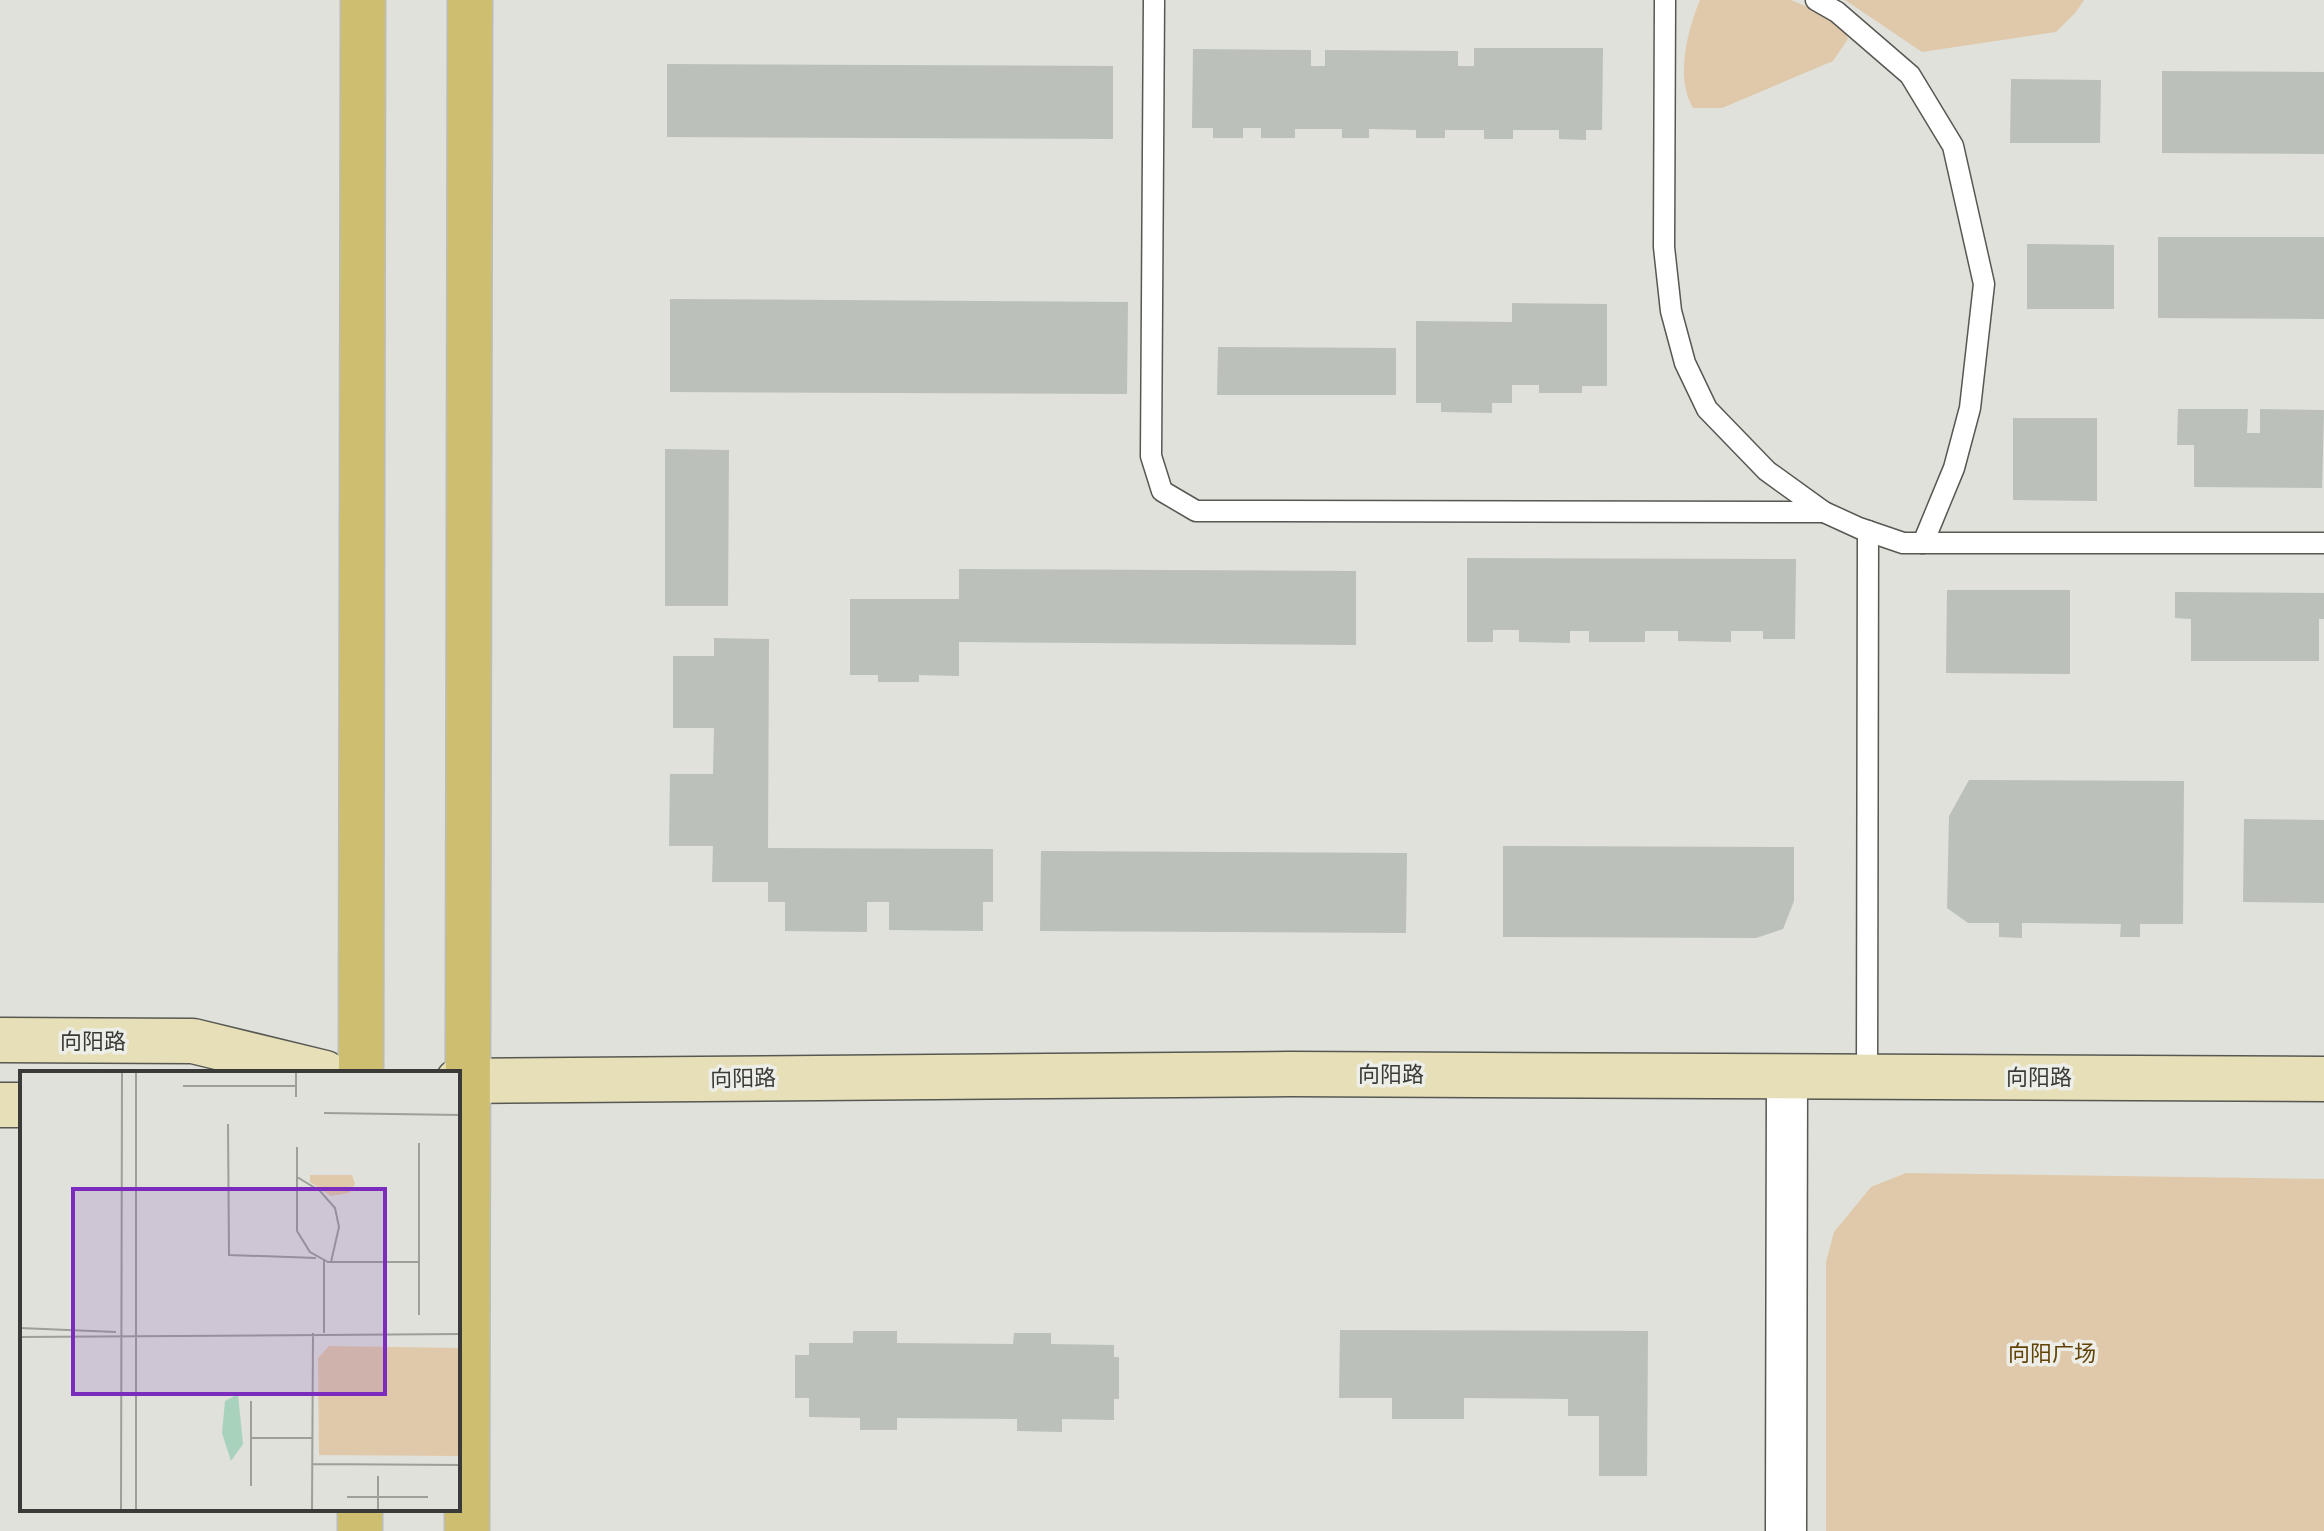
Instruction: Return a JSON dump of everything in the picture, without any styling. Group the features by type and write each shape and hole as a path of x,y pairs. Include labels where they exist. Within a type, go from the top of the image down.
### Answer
{"main road":[{"path":"361,1071 363,0"},
{"path":"467,1531 463,1081 470,0"}],"street":[{"name":"向阳路","path":"0,1040 193,1041 317,1071"},
{"name":"向阳路","path":"463,1081 1290,1074 2324,1079"},
{"path":"1786,1531 1787,1077"}],"lane":[{"path":"1154,0 1151,456 1162,491 1196,511 1824,512"},
{"path":"1665,0 1664,247 1671,311 1685,363 1707,409 1767,471 1824,512 1903,543 2324,543"},
{"path":"1816,0 1837,12 1910,75 1953,146 1984,284 1970,408 1954,468 1923,543"},
{"path":"1867,1077 1868,531"}],"green space":[{"path":"1700,0 1791,0 1840,21 1848,39 1833,61 1722,108 1693,108 1684,69 1687,40"},
{"path":"1845,0 2084,0 2056,32 1922,52"},
{"name":"向阳广场","path":"1906,1173 2324,1179 2324,1531 1826,1531 1826,1262 1834,1232 1871,1187"}],"building":[{"path":"1474,48 1603,48 1602,130 1586,130 1586,140 1559,139 1559,130 1513,130 1513,139 1484,139 1484,130 1445,130 1445,138 1416,138 1416,130 1369,129 1369,138 1342,138 1342,129 1295,129 1295,138 1261,138 1261,128 1243,128 1243,138 1213,138 1213,128 1192,128 1193,49 1311,50 1311,66 1325,66 1325,50 1458,51 1458,66 1474,66"},
{"path":"667,64 1113,66 1113,139 667,137"},
{"path":"2162,71 2324,72 2324,154 2162,153"},
{"path":"2011,79 2101,80 2100,143 2010,143"},
{"path":"2158,237 2324,237 2324,319 2158,318"},
{"path":"2027,244 2114,245 2114,309 2027,309"},
{"path":"670,299 1128,302 1127,394 670,392"},
{"path":"1512,303 1607,304 1607,386 1582,386 1582,393 1539,393 1539,385 1512,385 1512,403 1492,403 1492,413 1441,412 1441,403 1416,403 1416,321 1512,322"},
{"path":"1218,347 1396,348 1396,395 1217,395"},
{"path":"2178,409 2248,409 2247,433 2260,433 2260,409 2324,410 2322,488 2194,487 2194,445 2177,445"},
{"path":"2013,418 2097,418 2097,501 2013,500"},
{"path":"665,449 729,450 728,606 665,606"},
{"path":"1467,558 1796,559 1795,639 1763,639 1763,631 1731,631 1731,642 1678,641 1678,631 1645,631 1645,642 1589,642 1589,631 1570,631 1570,643 1519,642 1519,630 1493,630 1493,642 1467,642"},
{"path":"959,569 1356,571 1356,645 959,642 959,676 919,675 919,682 878,682 878,675 850,675 850,599 959,599"},
{"path":"1947,590 2070,590 2070,674 1946,673"},
{"path":"2175,592 2324,593 2324,619 2319,619 2319,661 2191,661 2191,619 2175,618"},
{"path":"714,638 769,639 768,848 993,849 993,902 983,902 983,931 889,930 889,902 867,902 867,932 785,931 785,902 768,902 768,882 712,882 713,846 669,846 670,774 713,774 714,728 673,728 673,656 714,656"},
{"path":"1969,780 2184,781 2183,924 2140,924 2140,937 2120,937 2121,924 2022,923 2022,938 1999,937 1999,923 1968,923 1947,908 1949,816"},
{"path":"2244,819 2324,820 2324,903 2243,902"},
{"path":"1503,846 1794,847 1794,901 1783,929 1756,938 1503,937"},
{"path":"1041,851 1407,853 1406,933 1040,931"},
{"path":"1340,1330 1648,1331 1647,1476 1599,1476 1599,1416 1568,1416 1568,1399 1464,1398 1464,1419 1392,1419 1392,1398 1339,1398"},
{"path":"853,1331 897,1331 897,1343 1013,1344 1014,1333 1051,1333 1051,1344 1114,1345 1114,1357 1119,1357 1119,1399 1114,1399 1114,1420 1062,1419 1062,1432 1017,1431 1017,1419 897,1418 897,1430 860,1430 860,1418 809,1417 809,1398 795,1398 795,1355 809,1355 809,1343 853,1343"}]}
